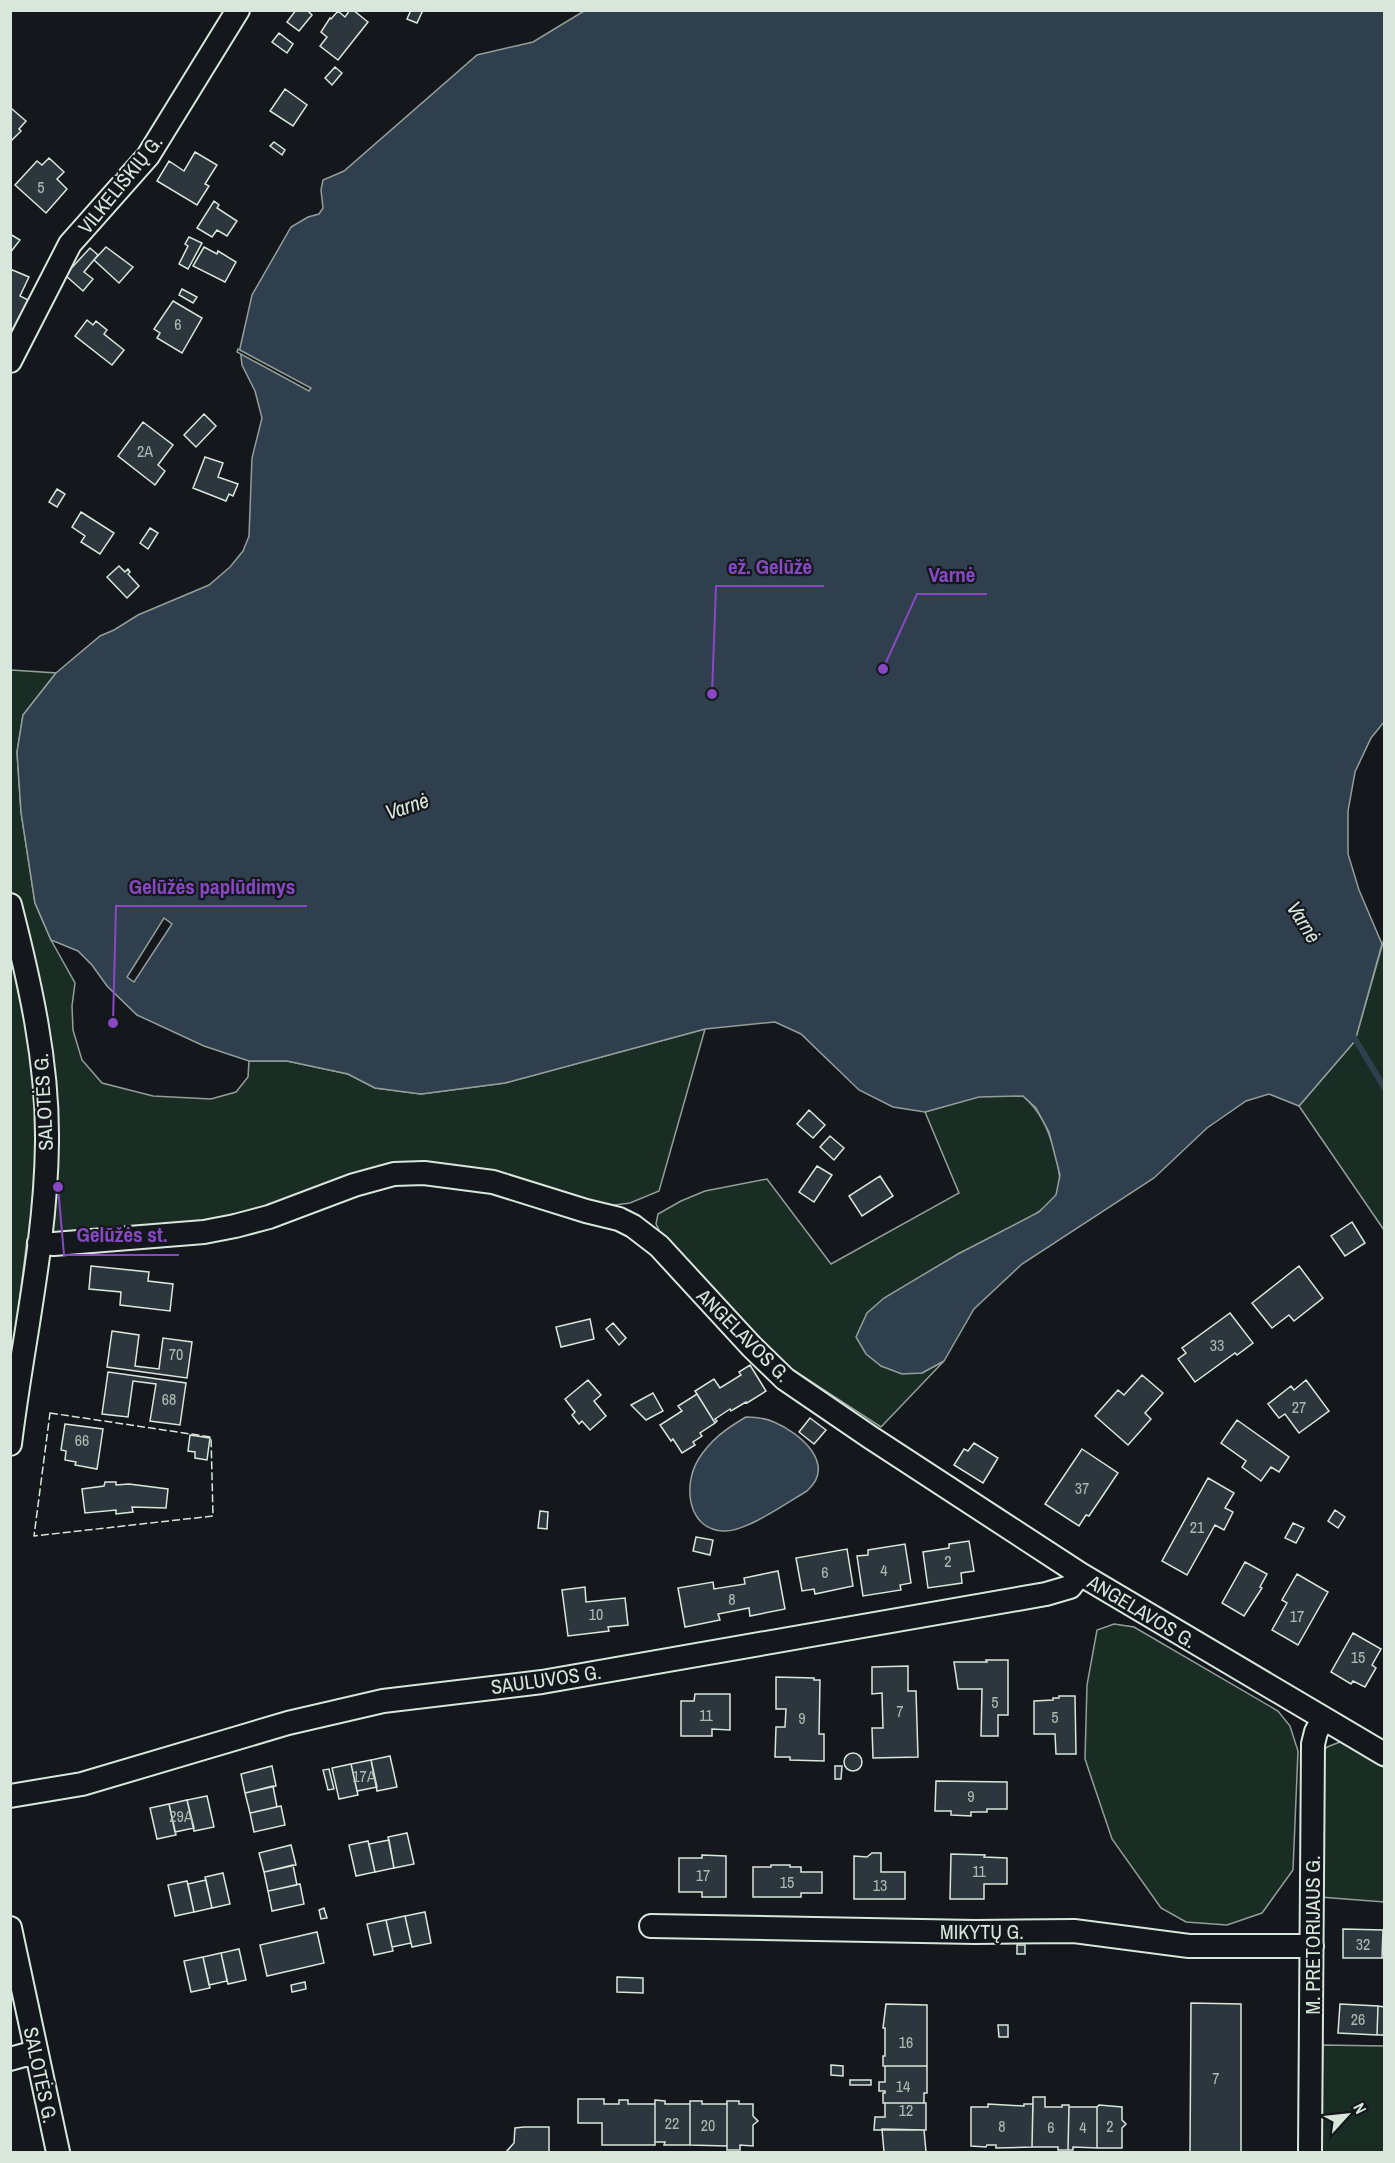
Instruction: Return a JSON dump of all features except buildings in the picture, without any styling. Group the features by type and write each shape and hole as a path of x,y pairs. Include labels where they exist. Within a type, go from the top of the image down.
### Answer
{"street":[{"name":"VILKELIŠKIŲ G.","path":"10,361 70,244 147,156 238,10"},
{"name":"SALOTĖS G.","path":"10,905 38,1028 45,1083 47,1142 39,1243 10,1444"},
{"name":"ANGELAVOS G.","path":"39,1243 64,1243 214,1230 269,1218 354,1185 394,1174 424,1173 493,1182 586,1211 620,1219 659,1246 784,1379 1080,1574 1384,1754"},
{"name":"SAULUVOS G.","path":"10,1796 82,1784 288,1723 383,1701 542,1682 1046,1594 1070,1587 1080,1574"},
{"name":"M. PRETORIJAUS G.","path":"1310,2152 1313,1744 1323,1719"},
{"name":"MIKYTŲ G.","path":"651,1926 975,1932 1074,1931 1189,1946 1312,1946"},
{"name":"SALOTĖS G.","path":"10,1928 58,2152"},
{"path":"10,2059 36,2052"}],"green space":[{"path":"11,670 56,673 23,715 17,752 21,812 35,903 51,940 75,983 72,1006 73,1030 82,1060 102,1083 153,1096 211,1099 236,1092 248,1077 249,1061 287,1061 348,1074 375,1088 421,1094 505,1083 705,1029 659,1191 630,1203 600,1207 421,1161 266,1207 188,1224 27,1240 11,1368"},
{"path":"1384,939 1384,1230 1299,1106 1355,1041"},
{"path":"979,1096 1023,1096 1034,1108 1046,1127 1054,1150 1059,1173 1058,1190 1050,1203 1026,1220 958,1254 922,1373 944,1361 881,1427 787,1366 661,1234 656,1224 658,1214 705,1191 767,1179 831,1264 959,1193 925,1112"},
{"path":"1114,1624 1134,1627 1278,1711 1290,1726 1298,1751 1293,1870 1262,1913 1227,1925 1186,1922 1161,1908 1112,1839 1085,1759 1087,1685 1097,1630"},
{"path":"1345,1742 1384,1768 1384,1902 1320,1897 1322,1753 1327,1747"},
{"path":"1323,2045 1384,2046 1384,2152 1320,2152"}],"water":[{"path":"584,11 1384,11 1384,722 1371,738 1355,772 1348,811 1348,854 1359,890 1382,944 1355,1041 1299,1106 1269,1094 1246,1101 1207,1128 1154,1178 1022,1264 974,1309 944,1361 922,1373 902,1374 881,1366 866,1354 856,1337 867,1313 884,1298 958,1254 1039,1212 1056,1195 1060,1175 1049,1132 1036,1108 1023,1096 979,1097 925,1112 893,1107 859,1090 801,1034 775,1022 705,1029 505,1083 421,1094 375,1088 348,1074 287,1061 249,1061 204,1046 137,1015 107,986 92,965 78,951 51,940 35,903 21,812 17,752 23,715 56,673 100,636 138,615 209,585 230,567 243,551 249,536 252,458 262,418 255,391 242,365 240,348 252,295 291,227 308,217 319,214 323,208 321,190 323,180 344,171 477,55 533,42"},
{"path":"746,1417 774,1422 804,1442 812,1450 817,1460 818,1470 815,1481 807,1491 755,1522 733,1530 712,1529 702,1523 692,1504 690,1493 693,1470 713,1441"}],"pier":[{"path":"238,349 311,388 309,391 237,352"},
{"path":"164,918 172,924 134,982 127,977"}],"waterway":[{"name":"Varnė","path":"1352,1034 1384,1087"}],"fence":[{"path":"50,1413 211,1437 213,1516 34,1536 50,1413"}],"place":[{"name":"Varnė","path":"883,669"},
{"name":"ež. Gelūžė","path":"712,694"},
{"name":"Gelūžės paplūdimys","path":"113,1023"},
{"name":"Gelūžės st.","path":"58,1187"}]}
